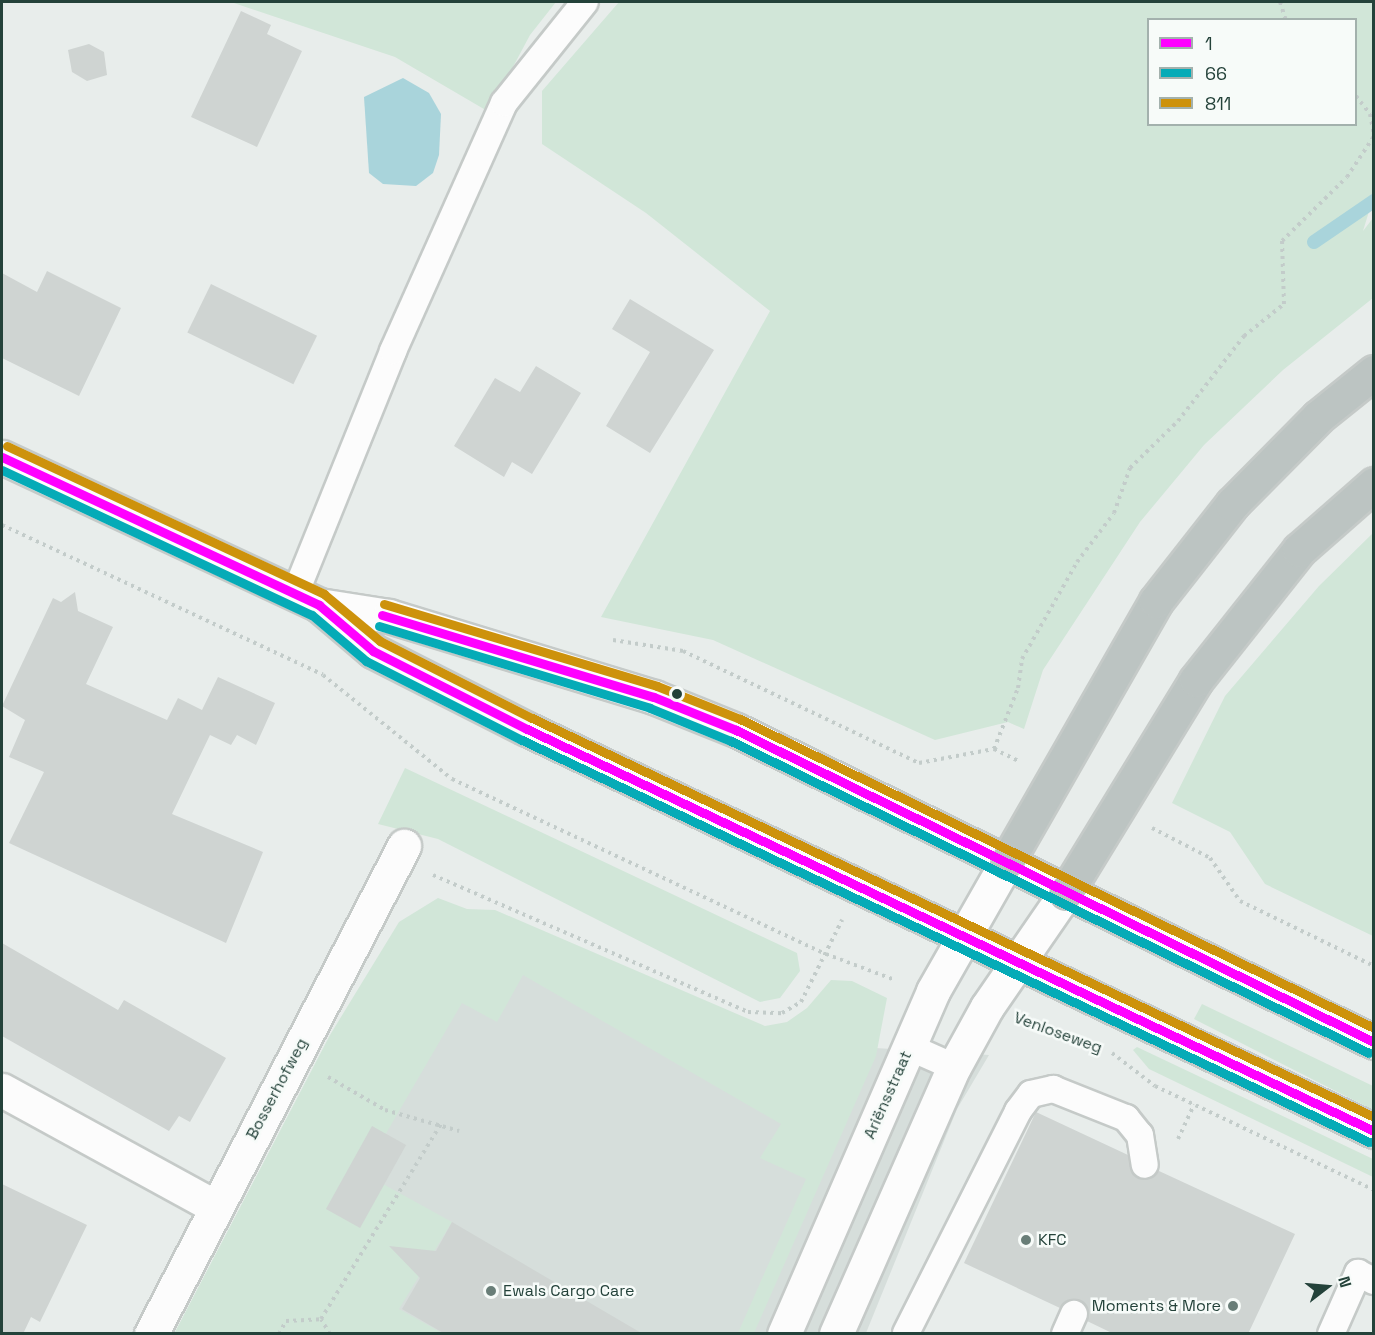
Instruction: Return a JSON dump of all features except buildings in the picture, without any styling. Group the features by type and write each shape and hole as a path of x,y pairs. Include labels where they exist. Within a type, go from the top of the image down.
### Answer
{"highway":[{"path":"1006,863 1156,601 1232,504 1318,417 1374,372"},
{"path":"1065,894 1196,680 1299,550 1374,484"}],"main road":[{"path":"2,457 307,599 389,616 654,698 779,751 1065,894 1374,1042"},
{"path":"307,599 373,651 1017,962 1374,1131"},
{"name":"Bosserhofweg","path":"151,1334 400,853"},
{"name":"Ariënsstraat","path":"784,1334 933,991 1006,863"},
{"path":"837,1334 954,1067 987,1007 1065,894"},
{"path":"2,1090 216,1207"}],"lane":[{"path":"307,599 393,351 504,103 585,2"},
{"path":"909,1047 954,1067"},
{"path":"906,1333 1017,1111 1031,1094 1053,1089 1126,1119 1140,1135 1145,1165"},
{"path":"1331,1334 1358,1273 1374,1281"}],"path":[{"path":"1280,2 1285,18"},
{"path":"994,749 1018,688 1022,660 1077,562 1114,513 1130,468 1178,421 1244,336 1284,304 1282,241 1347,177 1374,135 1372,113 1357,97"},
{"path":"2,525 323,675 452,779 826,954 933,991"},
{"path":"703,667 706,661"},
{"path":"400,853 748,1012 782,1014 801,1002 826,954"},
{"name":"Venloseweg","path":"987,1007 1095,1045"},
{"name":"Venloseweg","path":"1104,1049 1155,1086 1374,1190"},
{"path":"294,1058 385,1110 441,1124 459,1131"},
{"path":"321,1319 441,1124"},
{"path":"279,1334 286,1321 321,1319"},
{"path":"321,1319 330,1334"}],"shaded area":[{"path":"437,919 746,1040 989,1055 957,1109 866,1333 221,1334"}],"green space":[{"path":"231,2 556,2 530,35 489,112 395,57"},
{"path":"619,2 1373,2 1374,195 1363,231 1373,218 1373,298 1283,370 1204,445 1140,522 1043,670 1024,729 1008,722 935,740 713,640 601,617 770,311 646,213 542,144 542,91"},
{"path":"1373,533 1373,936 1265,884 1230,832 1172,803 1225,696 1319,586"},
{"path":"405,768 797,953 800,971 780,998 760,1002 438,839 378,824"},
{"path":"438,898 467,909 495,910 765,1026 787,1022 807,1008 831,980 852,981 887,998 876,1056 754,1333 738,1333 806,1179 760,1158 781,1124 523,975 497,1022 462,1003 363,1173 452,1222 399,1309 442,1333 174,1334 330,1035 399,922"},
{"path":"1202,1004 1373,1086 1373,1110 1194,1019"},
{"path":"1137,1047 1373,1159 1373,1177 1149,1069 1133,1050"}],"water":[{"path":"403,78 429,93 441,114 439,155 433,173 416,186 383,184 369,173 364,97"}],"waterway":[{"path":"1314,242 1374,201"}],"transit line":[{"name":"811","path":"7,446 324,594 380,641 532,718 1374,1117"},
{"name":"1","path":"2,457 319,605 373,651 527,729 1374,1131"},
{"name":"66","path":"2,470 312,615 366,661 522,740 1369,1142"},
{"name":"811","path":"384,604 657,686 740,719 1374,1028"},
{"name":"1","path":"382,615 654,697 736,730 1374,1042"},
{"name":"66","path":"379,626 650,708 731,741 1369,1053"}],"place":[{"name":"KFC","path":"1026,1240"},
{"name":"Ewals Cargo Care","path":"491,1291"},
{"name":"Moments & More","path":"1233,1306"}]}
